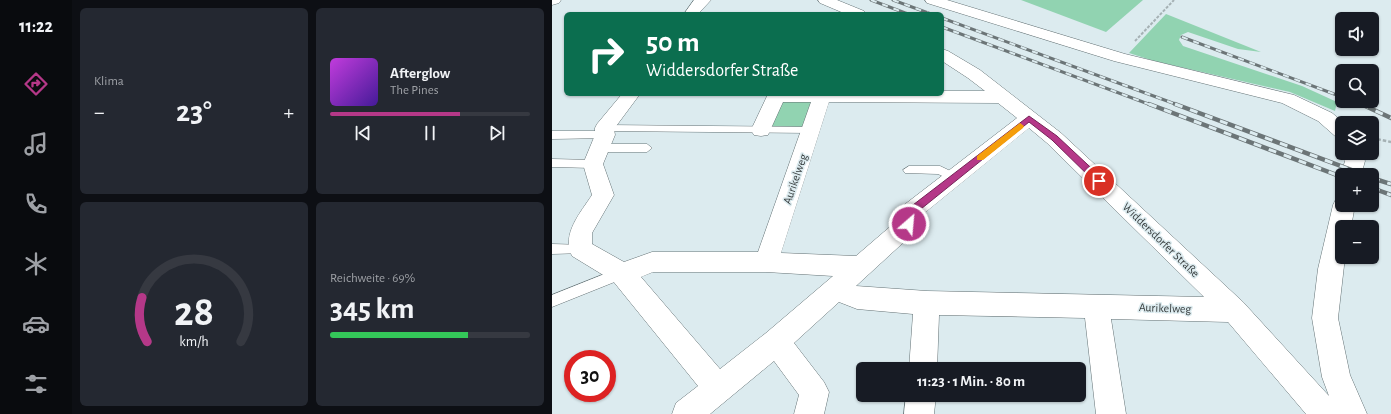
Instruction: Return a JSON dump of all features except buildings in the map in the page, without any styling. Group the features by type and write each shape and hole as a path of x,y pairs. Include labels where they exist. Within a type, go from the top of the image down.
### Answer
{"street":[{"path":"692,12 700,2 704,0"},
{"path":"932,0 1120,58 1288,99 1325,117 1335,125"},
{"path":"819,3 852,12"},
{"name":"Widdersdorfer Straße","path":"944,55 974,74 1054,138 1234,310 1326,414"},
{"path":"630,96 600,144 603,195 581,232 580,249 622,273 718,388"},
{"path":"760,130 776,96"},
{"path":"822,96 1002,97"},
{"name":"Aurikelweg","path":"766,262 812,130 822,96"},
{"path":"687,414 776,342 834,288 909,224 912,211 1029,118"},
{"path":"1342,212 1330,269 1325,318 1336,377 1352,414"},
{"path":"622,273 652,262 766,262 860,267"},
{"name":"Aurikelweg","path":"834,288 856,298 927,304 1096,306 1234,310"},
{"path":"923,362 927,304"},
{"path":"1096,306 1111,414"},
{"path":"776,342 814,392 809,414"},
{"path":"920,414 921,402"}],"lane":[{"path":"552,163 600,144 760,130 812,130"},
{"path":"552,135 600,144 647,148"},
{"path":"909,170 940,170 955,178"},
{"path":"552,249 580,249"},
{"path":"552,301 622,273"}],"path":[{"path":"1120,58 1174,0"},
{"path":"1379,139 1391,142"}],"green space":[{"path":"1021,0 1143,0 1106,32"},
{"path":"1166,14 1261,52 1238,49 1188,32 1181,35 1179,40 1183,46 1302,86 1335,101 1335,111 1290,92 1154,61 1129,53"},
{"path":"818,98 808,127 766,127 777,99"}],"railway":[{"path":"871,0 903,12"},
{"path":"893,0 926,12"},
{"path":"944,19 1178,105"},
{"path":"944,28 1151,105"},
{"path":"1182,37 1335,94"},
{"path":"1149,104 1335,174"},
{"path":"1175,104 1346,168"},
{"path":"1370,108 1391,118"},
{"path":"1379,180 1391,184"},
{"path":"1379,191 1391,195"}],"slow traffic":[{"path":"980,158 1020,126"}],"route":[{"path":"909,224 912,211 1029,118 1054,138 1099,181"}]}
